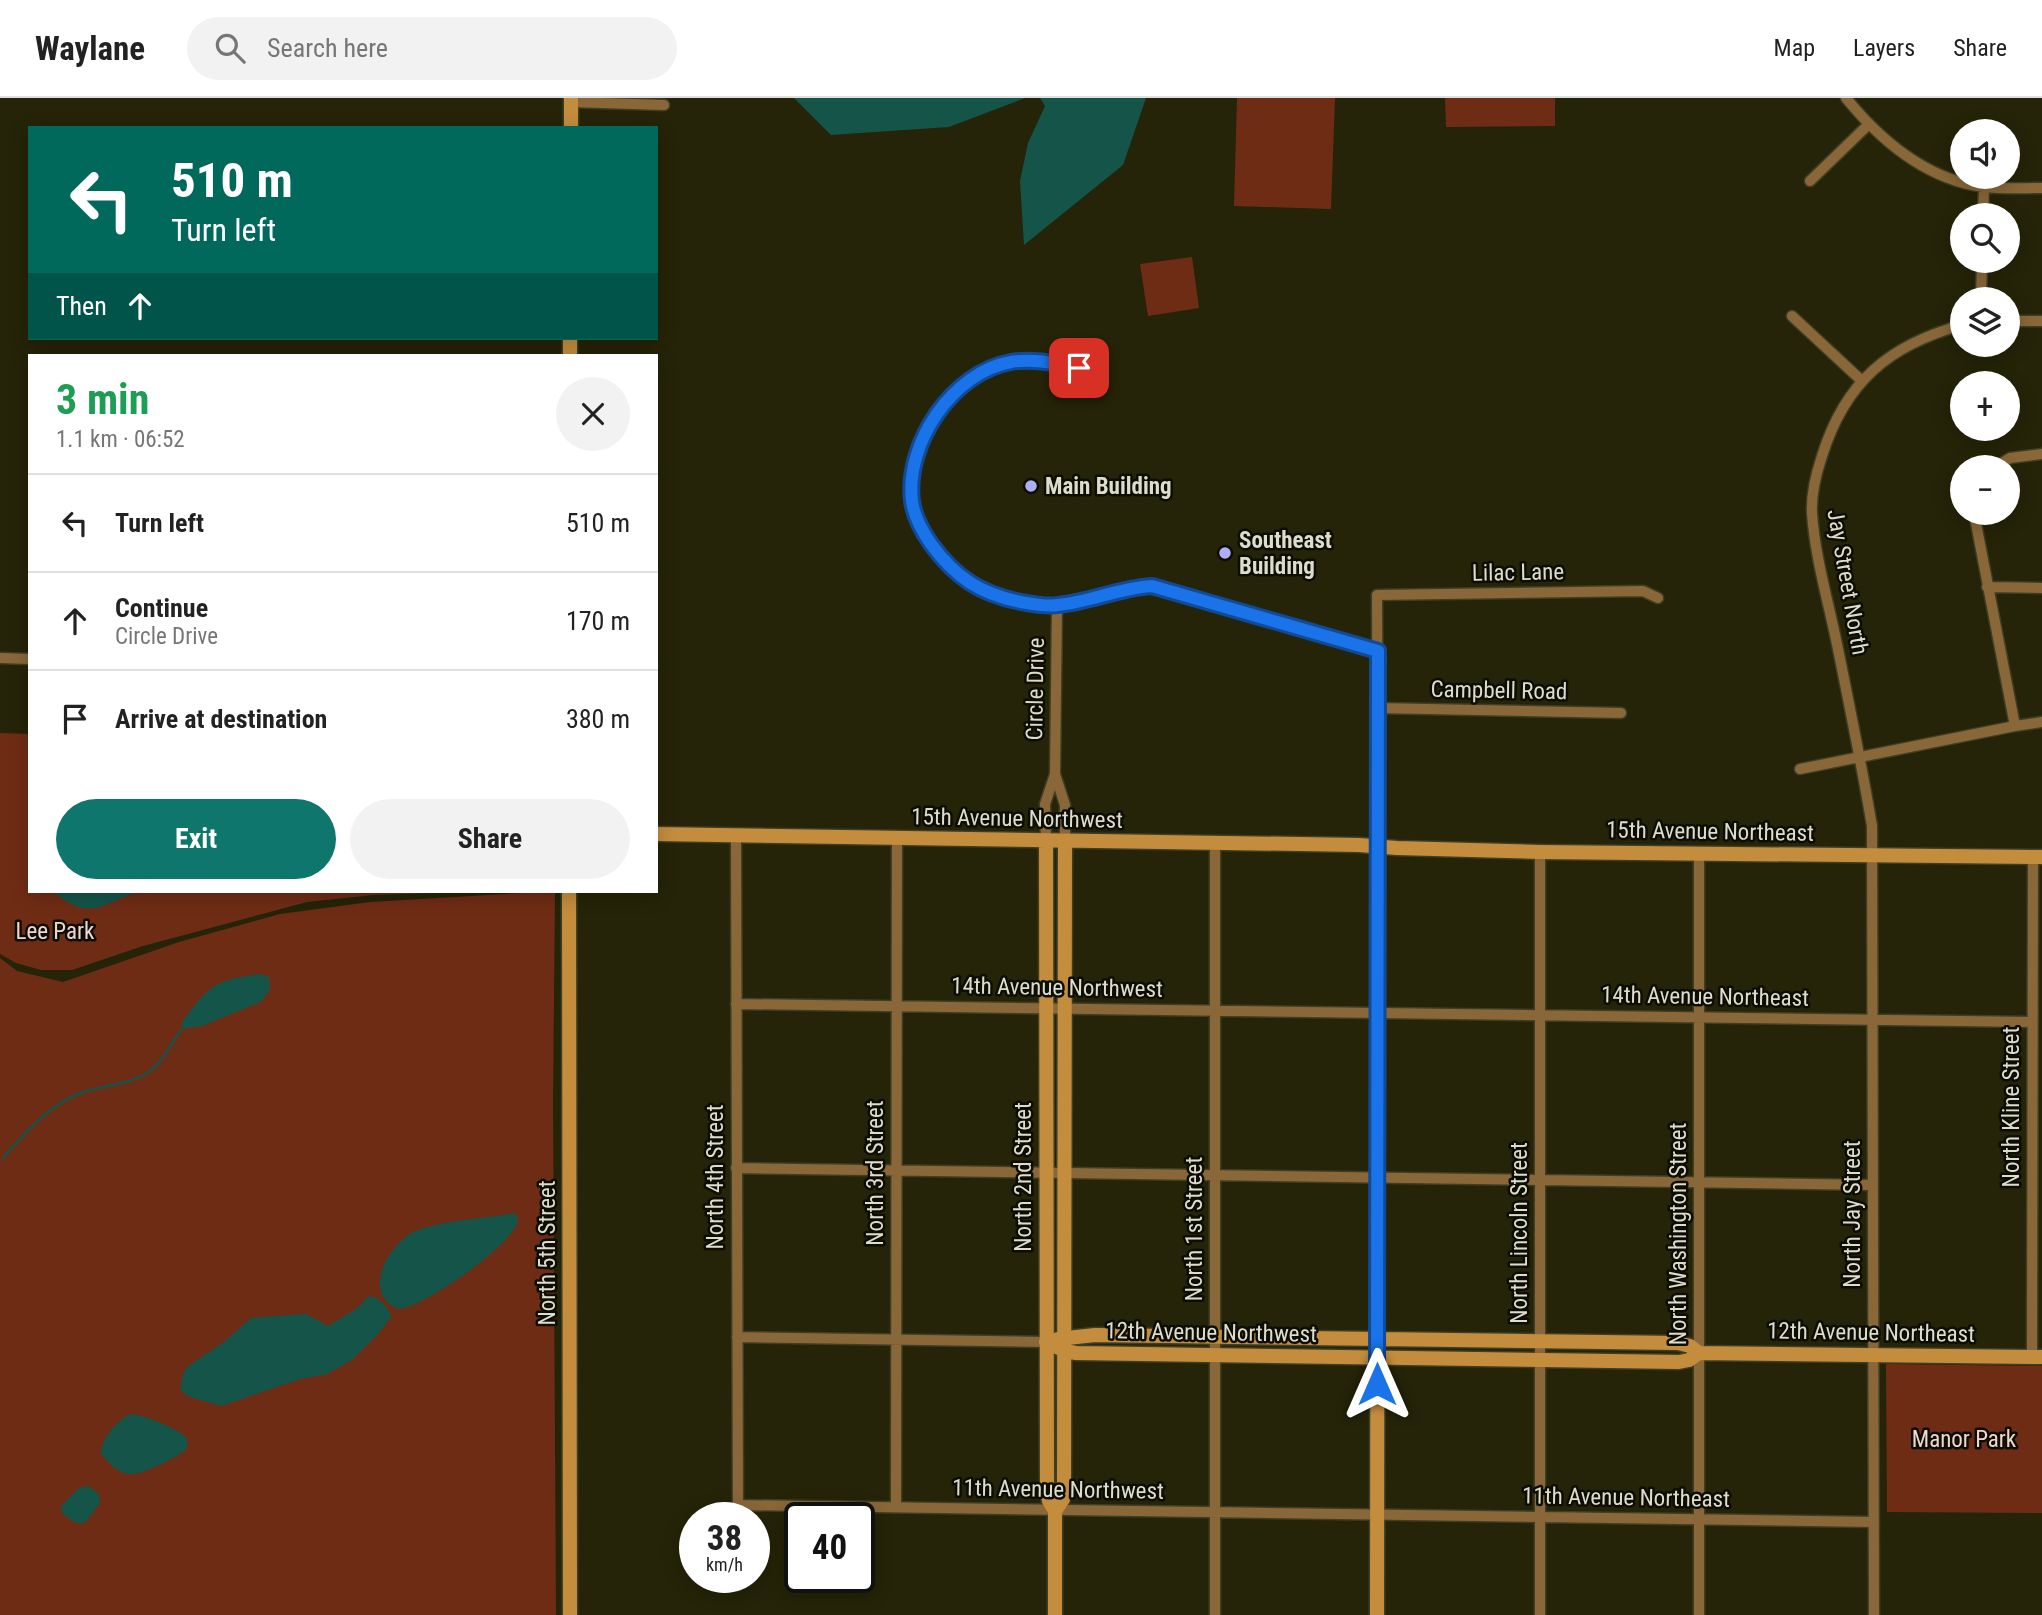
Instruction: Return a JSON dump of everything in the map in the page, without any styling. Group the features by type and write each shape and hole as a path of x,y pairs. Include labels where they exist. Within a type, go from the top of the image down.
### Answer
{"street":[{"path":"1846,98 1868,125 1889,144 1917,163 1950,178"},
{"path":"571,126 571,100 664,104"},
{"path":"1810,181 1868,125"},
{"path":"2020,188 2042,188"},
{"path":"1792,316 1862,381"},
{"path":"2020,321 2042,321"},
{"name":"Jay Street North","path":"1873,855 1872,826 1860,758 1816,545 1812,512 1817,471 1827,438 1843,407 1862,381 1901,348 1932,333 1950,328"},
{"name":"Circle Drive","path":"1079,368 1014,361 998,365 968,381 939,409 930,424 914,467 911,484 912,502 922,531 946,565 967,582 995,596 1023,603 1057,606 1134,587 1152,586 1378,651"},
{"path":"2020,456 2042,454"},
{"path":"1976,525 2015,726"},
{"path":"1987,587 2042,588"},
{"name":"Lilac Lane","path":"1378,651 1377,595 1643,591 1658,598"},
{"name":"Circle Drive","path":"1046,841 1045,804 1055,774 1057,606"},
{"path":"1377,1615 1378,651"},
{"path":"0,658 28,659"},
{"name":"Campbell Road","path":"1377,708 1621,713"},
{"path":"1800,769 2042,722"},
{"name":"Circle Drive","path":"1055,774 1065,804 1065,841"},
{"name":"15th Avenue Northwest","path":"658,834 1378,846"},
{"name":"North 4th Street","path":"736,836 738,1502"},
{"name":"North 3rd Street","path":"896,1507 897,839"},
{"name":"North 2nd Street","path":"1046,841 1047,1489 1049,1501 1055,1511"},
{"name":"North 2nd Street","path":"1055,1615 1055,1511 1062,1499 1064,1488 1065,841"},
{"name":"North 1st Street","path":"1215,843 1215,1615"},
{"name":"15th Avenue Northeast","path":"1378,846 1540,852 2038,857"},
{"name":"North Lincoln Street","path":"1540,852 1540,1615"},
{"name":"North Washington Street","path":"1699,853 1699,1615"},
{"name":"North Jay Street","path":"1873,855 1874,1615"},
{"name":"North Kline Street","path":"2037,1357 2032,1022 2038,857"},
{"name":"North 5th Street","path":"569,893 570,1615"},
{"name":"14th Avenue Northwest","path":"736,1004 1378,1013"},
{"name":"14th Avenue Northeast","path":"1378,1013 2032,1022"},
{"path":"736,1168 1873,1185"},
{"name":"12th Avenue Northwest","path":"1065,1345 1094,1335 1377,1339"},
{"name":"12th Avenue Northwest","path":"737,1337 1046,1342 1215,1355 1377,1358"},
{"name":"12th Avenue Northeast","path":"1377,1339 1678,1343 1690,1346 1699,1353"},
{"name":"12th Avenue Northeast","path":"1377,1358 1679,1362 1689,1360 1699,1353 2037,1357"},
{"name":"11th Avenue Northwest","path":"770,1505 1377,1515"},
{"name":"11th Avenue Northeast","path":"1377,1515 1874,1521"}],"green space":[{"path":"1237,98 1335,98 1331,209 1234,206"},
{"path":"1445,98 1555,98 1555,126 1446,127"},
{"path":"1192,257 1199,308 1148,316 1140,264"},
{"name":"Lee Park","path":"0,733 28,734 28,893 436,893 373,895 307,902 143,946 72,970 41,970 16,963 0,954"},
{"path":"555,893 553,1103 556,1615 0,1615 0,958 17,971 63,982 179,942 280,914 370,902"},
{"name":"Manor Park","path":"1886,1364 2042,1366 2042,1513 1887,1512"}],"water":[{"path":"794,98 1025,98 949,127 831,135"},
{"path":"1040,98 1146,98 1123,165 1024,245 1020,181 1028,143 1045,106"},
{"path":"56,893 136,893 96,908 77,907"},
{"path":"262,974 269,978 270,990 261,1002 202,1026 182,1029 182,1022 191,1010 215,986 234,978"},
{"path":"514,1213 518,1222 511,1233 465,1274 428,1298 411,1305 399,1309 387,1302 381,1292 383,1268 389,1255 408,1236 418,1230 442,1224"},
{"path":"369,1296 383,1303 391,1317 352,1360 327,1374 301,1379 221,1406 187,1396 180,1389 188,1366 224,1342 251,1318 306,1314 328,1326 356,1309"},
{"path":"131,1414 183,1434 187,1438 187,1449 167,1461 135,1474 117,1469 101,1454 101,1448 111,1431"},
{"path":"88,1486 99,1494 100,1503 85,1523 75,1523 62,1513 61,1506 79,1488"}],"waterway":[{"path":"3,1158 40,1118 62,1102 87,1091 127,1082 149,1072 182,1029"}],"place":[{"name":"Main Building","path":"1031,486"},
{"name":"Southeast Building","path":"1225,553"}],"route":[{"path":"1079,368 1028,361 998,365 968,381 939,409 920,449 911,484 912,502 922,531 946,565 967,582 995,596 1023,603 1057,606 1134,587 1152,586 1378,651 1377,1384"}]}
